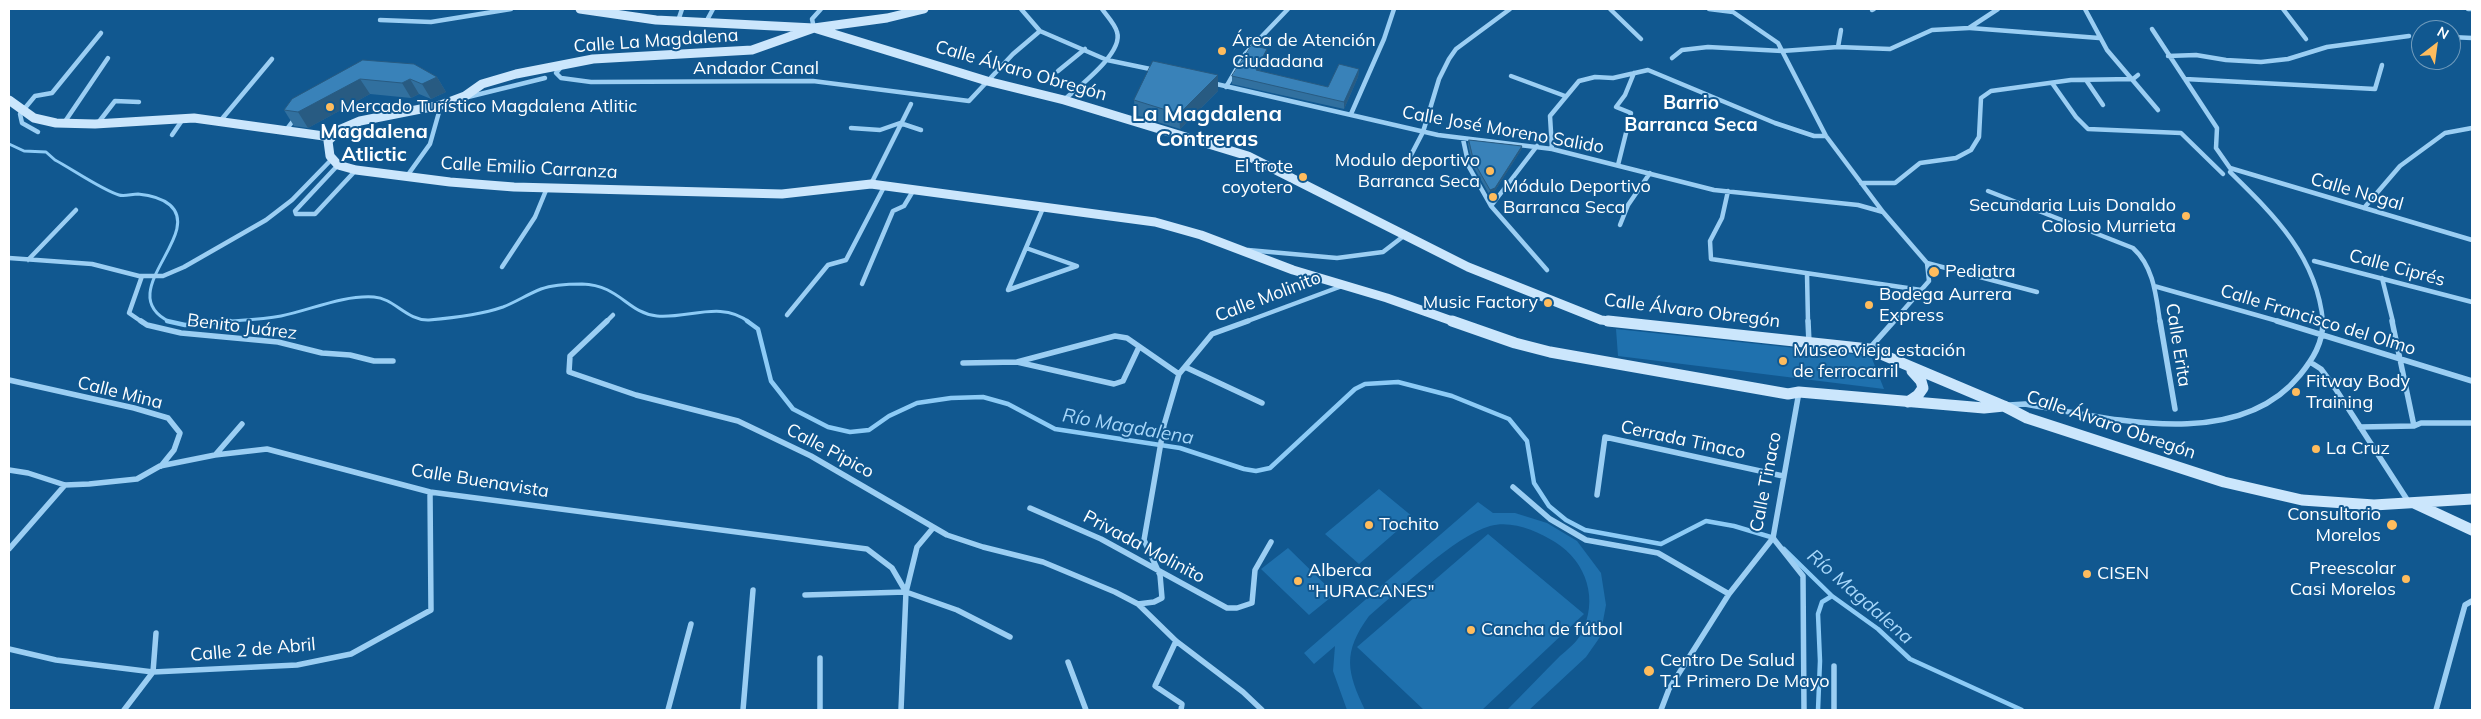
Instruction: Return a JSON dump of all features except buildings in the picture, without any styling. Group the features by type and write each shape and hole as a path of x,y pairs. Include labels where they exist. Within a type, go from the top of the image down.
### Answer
{"street":[{"path":"380,20 431,22 511,9"},
{"path":"580,9 656,20 814,28 886,18 924,9"},
{"path":"678,21 682,9"},
{"path":"814,28 812,19 822,9"},
{"path":"1020,9 1040,31 1084,48 1107,60 1164,72"},
{"path":"1064,100 1107,60 1118,41 1117,31 1102,9"},
{"path":"1226,87 1245,54 1288,9"},
{"path":"1350,114 1384,39 1394,9"},
{"path":"1410,157 1423,132 1439,76 1449,58 1456,49 1510,9"},
{"path":"1610,9 1641,39"},
{"path":"1709,9 1733,12 1778,43 1826,136 1883,212 1927,263 2037,292"},
{"path":"1969,28 1998,9"},
{"path":"2085,9 2099,38 2130,79 2158,110"},
{"path":"2283,9 2306,39"},
{"path":"706,22 713,10"},
{"name":"Calle La Magdalena","path":"331,137 346,126 360,121 441,105 455,100 482,84 563,64 593,59 752,50 814,28"},
{"name":"Calle Álvaro Obregón","path":"814,28 987,81 1064,100 1248,156 1468,267 1601,320 1869,349 2004,406 2027,418 2233,484 2302,500 2374,505 2408,501 2472,499"},
{"path":"1672,58 1682,50 1708,47 1782,51 1838,47 1890,49 1932,30 1969,28 2099,38"},
{"path":"2004,406 2025,404 2149,423 2212,421 2235,416 2264,405 2292,385 2310,362 2318,348 2321,334 2320,298 2300,251 2276,218 2232,171 2217,151 2217,128 2152,29"},
{"path":"1838,47 1841,30"},
{"path":"987,81 1013,54 1040,31"},
{"path":"38,132 22,123 20,114 35,96 52,94 101,33"},
{"path":"2168,56 2196,55 2226,60 2261,62 2288,59 2327,47 2409,36"},
{"path":"1058,71 1084,48"},
{"path":"64,123 108,58"},
{"path":"221,120 272,59"},
{"name":"Andador Canal","path":"563,64 556,73 561,78 591,82 813,82 903,90 969,101 987,81"},
{"path":"2186,80 2375,89 2382,65"},
{"path":"1552,149 1550,116 1579,80 1595,77 1613,78 1648,70 1657,72 1775,122 1814,136 1826,136"},
{"path":"1618,165 1631,112 1616,108 1625,95 1634,73"},
{"path":"1862,183 1895,183 1920,163 1956,158 1971,150 1979,137 1981,98 1990,91 2086,80 2130,79 2138,75"},
{"path":"1511,76 1565,96"},
{"path":"455,100 545,78"},
{"path":"2086,80 2102,105"},
{"name":"Calle José Moreno Salido","path":"1208,82 1423,132 1463,139 1552,149 1714,190 1858,205 1883,212"},
{"path":"2052,83 2076,117 2088,129 2181,132 2223,174"},
{"path":"9,100 36,118 64,123 183,119 221,120 331,137 327,144 335,162"},
{"path":"98,123 115,102 139,102"},
{"path":"871,184 911,104"},
{"path":"407,176 430,144 441,105"},
{"path":"286,130 300,111"},
{"path":"172,135 183,119"},
{"path":"851,128 880,130 900,123 922,130"},
{"path":"2364,208 2400,166 2445,133 2472,128"},
{"path":"1463,139 1470,168 1491,206 1547,270"},
{"path":"1491,206 1537,146"},
{"path":"335,162 295,211 296,214 315,214 356,170"},
{"path":"9,258 92,264 143,276 163,276 184,268 266,220 335,162"},
{"name":"Calle Emilio Carranza","path":"335,162 356,170 480,185 782,194 871,184 912,191 1155,222 1202,235 1342,286 1387,298 1515,343 1550,352 1788,394 1799,392 1984,408 2004,406"},
{"name":"Calle Nogal","path":"2232,171 2472,240"},
{"path":"1620,225 1628,205 1650,173"},
{"path":"502,267 535,217 547,187"},
{"path":"788,315 828,265 846,260 884,187"},
{"path":"862,284 893,211 904,206 912,191"},
{"path":"1728,191 1722,218 1710,240 1711,258 1921,290"},
{"name":"Calle Erita","path":"1988,191 2132,248 2144,258 2154,286 2175,410"},
{"path":"1026,248 1077,266 1008,290 1043,208"},
{"path":"28,260 76,210"},
{"path":"1238,249 1337,258 1382,252 1405,234"},
{"name":"Calle Ciprés","path":"2314,261 2472,302"},
{"path":"1869,349 1929,281 1927,263"},
{"path":"1807,274 1809,343"},
{"name":"Benito Juárez","path":"143,276 129,313 147,325 181,333 278,342 322,353 350,355 374,361 393,361"},
{"path":"2382,278 2402,361 2414,426"},
{"name":"Calle Molinito","path":"1138,604 1154,602 1162,598 1156,559 1144,540 1164,425 1180,374 1212,334 1342,286"},
{"name":"Calle Francisco del Olmo","path":"2154,286 2321,334 2472,382"},
{"name":"Calle Pipico","path":"613,315 570,356 569,372 636,396 738,421 811,456 890,500 933,528 983,547 1043,562 1138,604"},
{"path":"963,364 1017,362 1115,336 1127,338 1180,374"},
{"path":"1017,362 1114,384 1123,381 1140,347"},
{"path":"2310,362 2321,369 2326,375 2408,501 2437,512 2472,530"},
{"path":"1906,366 1919,377 1924,386 1921,395 1908,402"},
{"path":"1185,367 1262,403"},
{"name":"Calle Mina","path":"9,380 134,408 168,418 180,433 174,450 160,466"},
{"name":"Calle Tinaco","path":"1661,710 1669,689 1729,594 1773,538 1799,392"},
{"path":"2360,427 2414,426 2421,423 2472,424"},
{"path":"215,455 242,424"},
{"name":"Cerrada Tinaco","path":"1597,495 1605,437 1783,476"},
{"name":"Calle Buenavista","path":"9,470 28,473 65,485 137,479 160,466 215,455 267,449 430,492 866,549 892,568 906,592"},
{"path":"9,549 65,485"},
{"path":"1512,487 1550,519 1586,540 1658,553 1729,594"},
{"name":"Calle 2 de Abril","path":"9,650 56,660 153,672 296,665 351,654 431,610 430,492"},
{"name":"Privada Molinito","path":"1030,508 1101,539 1227,608 1252,603 1250,585 1254,568 1271,542"},
{"path":"901,710 903,703 906,592 917,547 933,528"},
{"path":"1773,538 1803,576 1804,710"},
{"path":"743,710 753,590"},
{"path":"805,595 906,592 957,610 1010,637"},
{"path":"2436,710 2464,605 2472,601"},
{"path":"1138,604 1176,641 1243,692 1262,710"},
{"path":"668,710 691,624"},
{"path":"124,710 153,672 156,634"},
{"path":"1176,641 1155,686 1182,704 1180,710"},
{"path":"820,658 820,710"},
{"path":"1068,662 1086,710"},
{"path":"1834,666 1834,710"}],"shaded area":[{"path":"1616,329 1871,356 1884,389 1618,356"},
{"name":"Tochito","path":"1379,489 1413,517 1359,564 1325,534"},
{"path":"1478,502 1493,513 1515,513 1547,523 1577,541 1601,573 1606,605 1600,637 1586,657 1529,710 1507,710 1579,637 1586,621 1589,595 1587,583 1575,560 1555,542 1524,528 1507,524 1490,526 1475,532 1444,552 1369,616 1354,641 1350,663 1354,684 1365,710 1347,710 1333,671 1335,646 1314,664 1304,653"},
{"name":"Cancha de fútbol","path":"1488,534 1584,614 1482,710 1424,710 1357,647"},
{"name":"Alberca \"HURACANES\"","path":"1288,548 1335,594 1309,615 1261,569"}],"waterway":[{"name":"Río Magdalena","path":"9,144 24,151 46,152 55,160 121,196 138,194 150,196 163,200 170,205 177,217 176,232 153,281 150,296 154,310 169,322"},
{"name":"Río Magdalena","path":"228,321 281,316 350,298 362,297 381,298 414,317 429,320 494,310 545,288 582,284 606,289 647,314 669,316 716,311 727,312 749,322"},
{"name":"Río Magdalena","path":"169,322 185,325 228,321"},
{"name":"Río Magdalena","path":"217,322 228,321"},
{"name":"Río Magdalena","path":"747,321 758,329 771,381 793,409 828,427 850,432 869,430 889,416 917,403 951,398 983,397 1008,404 1055,429 1180,448 1244,469 1256,471 1270,468 1355,389 1365,384 1398,382 1452,396 1509,419 1527,441 1534,483 1549,506 1566,520 1585,530 1661,544 1706,521 1734,526 1774,538"},
{"name":"Río Magdalena","path":"1784,549 1832,596"},
{"path":"1818,710 1820,661 1818,614 1822,602 1832,596"},
{"name":"Río Magdalena","path":"1832,596 1878,629 1910,659 2022,710"}],"place":[{"name":"Área de Atención Ciudadana","path":"1222,51"},
{"name":"Mercado Turístico Magdalena Atlitic","path":"330,107"},
{"name":"Modulo deportivo Barranca Seca","path":"1490,171"},
{"name":"El trote coyotero","path":"1303,177"},
{"name":"Módulo Deportivo Barranca Seca","path":"1493,197"},
{"name":"Secundaria Luis Donaldo Colosio Murrieta","path":"2186,216"},
{"name":"Pediatra","path":"1934,272"},
{"name":"Music Factory","path":"1548,303"},
{"name":"Bodega Aurrera Express","path":"1869,305"},
{"name":"Museo vieja estación de ferrocarril","path":"1783,361"},
{"name":"Fitway Body Training","path":"2296,392"},
{"name":"La Cruz","path":"2316,449"},
{"name":"Tochito","path":"1369,525"},
{"name":"Consultorio Morelos","path":"2392,525"},
{"name":"CISEN","path":"2087,574"},
{"name":"Preescolar Casi Morelos","path":"2406,579"},
{"name":"Alberca \"HURACANES\"","path":"1298,581"},
{"name":"Cancha de fútbol","path":"1471,630"},
{"name":"Centro De Salud T1 Primero De Mayo","path":"1649,671"}],"district":[{"name":"Barrio Barranca Seca","path":"1691,114"},
{"name":"La Magdalena Contreras","path":"1207,126"},
{"name":"Magdalena Atlictic","path":"374,144"}]}
